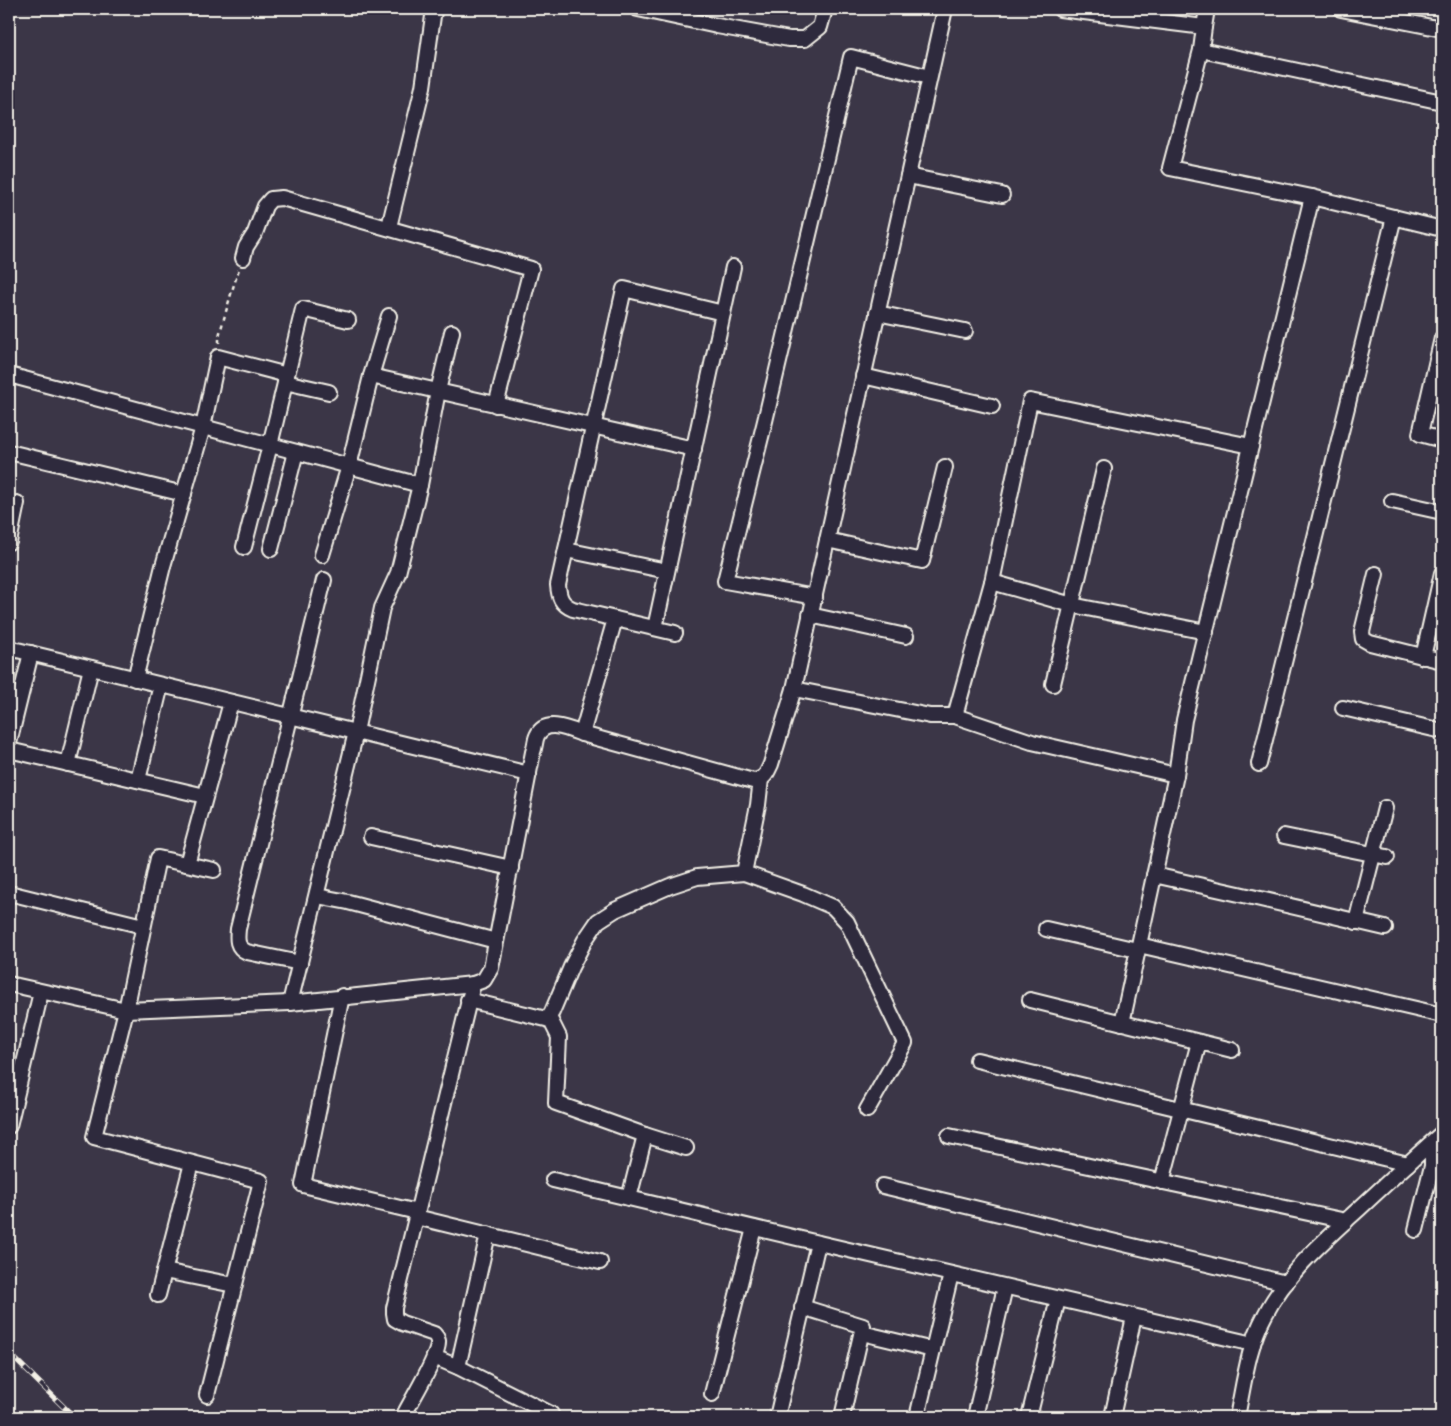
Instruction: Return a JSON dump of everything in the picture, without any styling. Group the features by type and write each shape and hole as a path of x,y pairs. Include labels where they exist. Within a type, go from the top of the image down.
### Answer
{"street":[{"path":"389,227 423,88 435,9"},
{"path":"638,9 718,26 806,39 820,27 825,9"},
{"path":"9,984 126,1010 290,1003 342,996 472,984 484,980 491,968 529,774 538,734 543,728 551,726 567,728 582,734 753,781 761,779 766,774 771,764 794,689 945,9"},
{"path":"1060,9 1204,27"},
{"path":"1206,9 1201,50 1170,168 1312,197 1442,229"},
{"path":"1341,9 1442,30"},
{"path":"1201,50 1442,102"},
{"path":"814,597 725,581 851,57 930,77"},
{"path":"908,176 1002,195"},
{"path":"1122,1023 1176,775 1184,720 1312,197"},
{"path":"243,258 246,247 255,233 265,206 271,199 282,198 531,269 496,405"},
{"path":"1259,764 1394,217"},
{"path":"655,628 733,267"},
{"path":"675,633 573,610 566,607 561,601 558,585 624,289 723,313"},
{"path":"244,547 303,309 348,320"},
{"path":"878,313 966,330"},
{"path":"322,555 349,466 371,376 389,316"},
{"path":"290,1003 356,732 382,608 398,573 420,485 438,391 452,332"},
{"path":"1442,338 1420,434 1442,440"},
{"path":"135,679 163,566 203,427 218,357 329,392"},
{"path":"9,375 420,485"},
{"path":"371,376 694,449"},
{"path":"863,376 992,406"},
{"path":"955,716 992,582 1030,401 1251,446"},
{"path":"9,452 184,494"},
{"path":"271,550 296,452"},
{"path":"827,540 922,561 945,467"},
{"path":"1053,684 1104,469"},
{"path":"1392,501 1442,512"},
{"path":"13,533 18,503"},
{"path":"566,550 667,571"},
{"path":"1423,657 1442,572"},
{"path":"1376,574 1362,632 1363,639 1370,643 1442,661"},
{"path":"300,963 242,950 238,944 237,937 324,580"},
{"path":"992,582 1072,605 1206,632"},
{"path":"810,616 906,636"},
{"path":"582,734 616,619"},
{"path":"9,648 529,774"},
{"path":"9,743 31,653"},
{"path":"68,764 91,668"},
{"path":"138,780 161,685"},
{"path":"794,689 930,716 955,716 1032,742 1176,775"},
{"path":"186,864 231,702"},
{"path":"1343,708 1442,731"},
{"path":"9,750 205,796"},
{"path":"744,873 758,805 761,779"},
{"path":"1356,922 1380,856 1385,808"},
{"path":"1284,836 1380,856"},
{"path":"371,837 511,868"},
{"path":"207,1395 261,1181 94,1137 126,1010 158,858 214,870"},
{"path":"468,1000 546,1019 550,1017 578,953 598,921 615,910 670,886 697,877 744,873 833,907 847,922 905,1043 867,1110"},
{"path":"1154,875 1385,928"},
{"path":"9,893 143,926"},
{"path":"316,896 348,902 496,941"},
{"path":"1046,929 1138,947 1442,1015"},
{"path":"403,1417 434,1357 438,1343 434,1334 402,1323 395,1319 394,1313 472,984"},
{"path":"9,1126 41,992"},
{"path":"342,996 303,1186 600,1262"},
{"path":"1030,1000 1232,1050"},
{"path":"550,1017 559,1037 556,1103 686,1148"},
{"path":"1162,1182 1199,1042"},
{"path":"977,1060 1408,1164"},
{"path":"1237,1417 1247,1364 1253,1344 1264,1315 1276,1296 1323,1242 1442,1133"},
{"path":"629,1198 645,1135"},
{"path":"949,1136 1346,1220"},
{"path":"1416,1230 1432,1166 1432,1155 1429,1145"},
{"path":"158,1295 192,1163"},
{"path":"553,1180 1253,1344"},
{"path":"883,1186 1286,1283"},
{"path":"712,1394 754,1228"},
{"path":"458,1367 488,1234"},
{"path":"777,1417 818,1243"},
{"path":"164,1271 234,1285"},
{"path":"917,1417 951,1274"},
{"path":"975,1417 1005,1286"},
{"path":"1029,1417 1058,1299"},
{"path":"802,1307 863,1326 842,1417"},
{"path":"1112,1417 1134,1317"},
{"path":"862,1333 933,1350"},
{"path":"434,1357 458,1367 551,1414"}],"path":[{"path":"218,357 219,336 243,258"}],"railway":[{"path":"9,1353 74,1417"}]}
